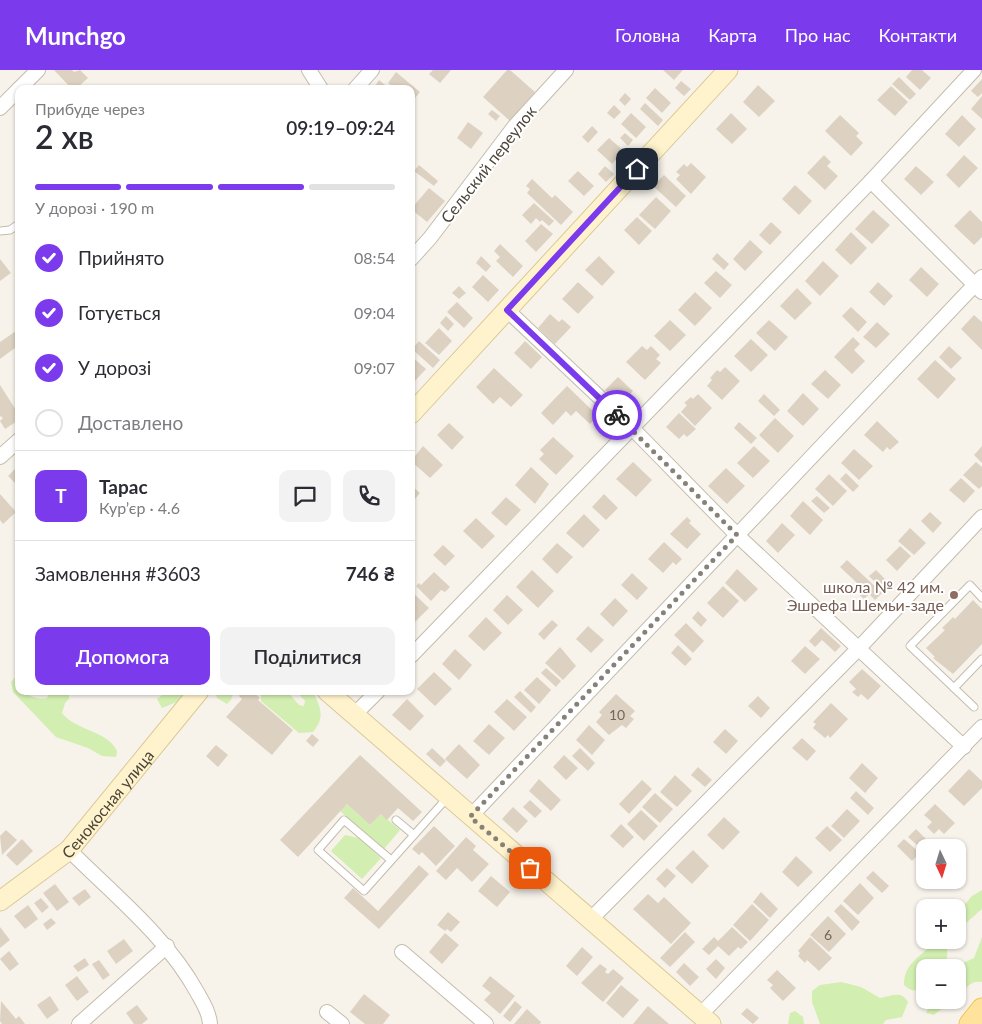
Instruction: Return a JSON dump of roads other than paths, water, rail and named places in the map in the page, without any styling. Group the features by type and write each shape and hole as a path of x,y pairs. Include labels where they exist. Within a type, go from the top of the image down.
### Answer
{"main road":[{"path":"415,410 728,70"},
{"name":"Сенокосная улица","path":"0,900 69,850 196,695"},
{"path":"332,695 705,1019"},
{"path":"970,1024 982,1009"}],"street":[{"path":"23,85 38,70"},
{"path":"309,70 318,85"},
{"path":"359,85 372,70"},
{"name":"Сельский переулок","path":"415,255 430,238 504,140 566,70"},
{"path":"415,652 630,427 871,181 974,70"},
{"path":"0,108 15,93"},
{"path":"470,817 737,535 980,284 871,181"},
{"path":"507,310 630,427 737,535 964,747"},
{"path":"0,457 15,444"},
{"path":"590,920 980,525"},
{"path":"354,715 374,695"},
{"path":"705,1019 982,727"},
{"path":"69,850 167,946 192,982 209,1014 210,1024"},
{"path":"79,1024 167,946"},
{"path":"402,952 486,1024"},
{"path":"327,1012 342,1024"}],"lane":[{"path":"0,231 10,230 15,227"},
{"path":"974,707 910,646 970,585 982,598"},
{"path":"954,688 981,661"},
{"path":"391,860 344,820 318,850 364,891 448,797"},
{"path":"396,820 414,835"}],"place":[{"name":"школа № 42 им. Эшрефа Шемьи-заде","path":"954,595"}]}
